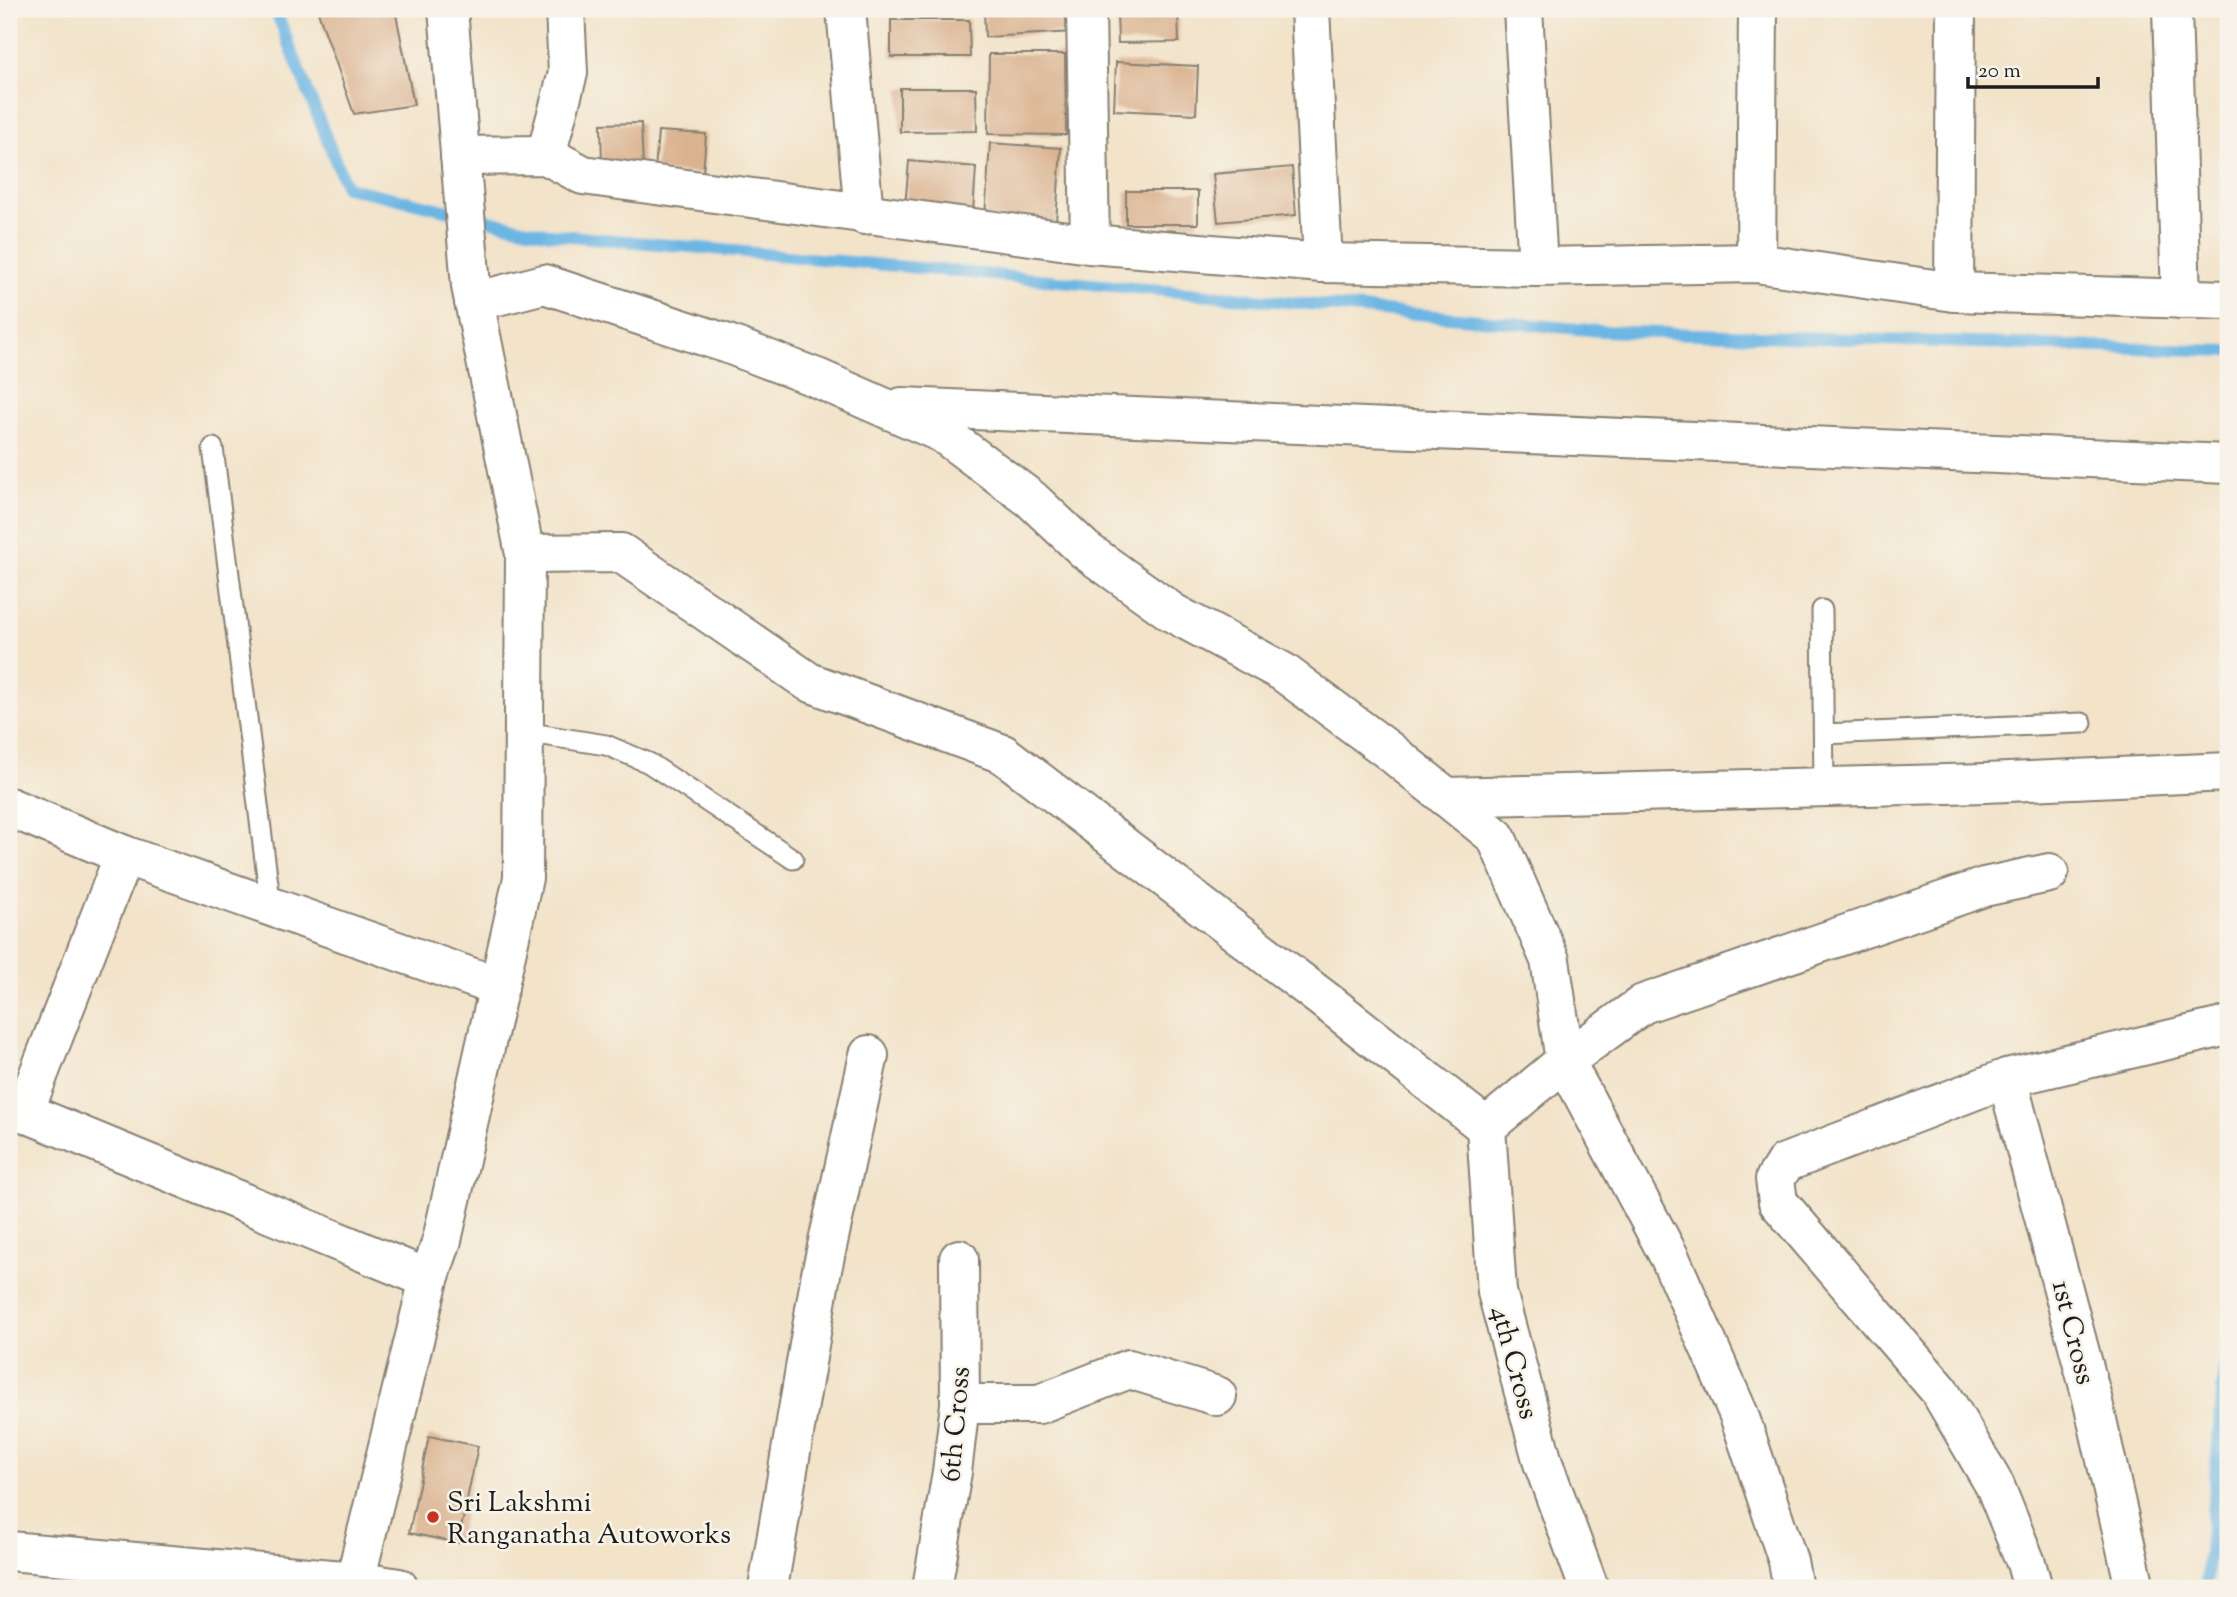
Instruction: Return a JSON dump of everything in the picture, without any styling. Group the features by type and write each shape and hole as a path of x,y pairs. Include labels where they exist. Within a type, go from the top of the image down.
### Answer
{"street":[{"path":"355,1581 429,1279 442,1240 523,878 525,554 472,294 448,9"},
{"path":"545,155 568,73 565,9"},
{"path":"846,9 864,215"},
{"path":"1086,9 1090,244"},
{"path":"1310,9 1323,263"},
{"path":"1523,9 1538,267"},
{"path":"1756,263 1758,9"},
{"path":"1954,292 1956,9"},
{"path":"2172,9 2181,299"},
{"path":"461,164 545,155 583,175 864,215 1090,244 1323,263 1538,267 1756,263 1954,292 2228,300"},
{"path":"472,294 544,284 727,344 817,378 942,433 1031,499 1085,550 1173,612 1283,672 1388,750 1496,837 1550,960 1566,1061 1670,1258 1739,1415 1788,1561 1793,1588"},
{"path":"879,406 2228,464"},
{"path":"525,554 621,553 808,682 1003,754 1486,1126 1566,1061 1643,1004 1984,887 2049,873"},
{"path":"1446,797 1984,783 2228,772"},
{"path":"9,807 124,855 499,987"},
{"path":"124,855 16,1109 429,1279"},
{"path":"2033,1588 1996,1486 1939,1390 1778,1202 1775,1179 1785,1163 2007,1078 2227,1026"},
{"path":"768,1588 821,1274 869,1055"},
{"name":"1st Cross","path":"2007,1078 2092,1398 2135,1588"},
{"name":"4th Cross","path":"1486,1126 1497,1292 1543,1463 1589,1588"},
{"name":"6th Cross","path":"932,1588 952,1472 960,1404 959,1259"},
{"path":"960,1404 1039,1404 1129,1369 1217,1396"},
{"path":"9,1551 355,1581 399,1588"}],"lane":[{"path":"213,448 271,908"},
{"path":"1822,610 1824,788"},
{"path":"1824,734 2082,723"},
{"path":"524,732 606,745 649,763 793,859"}],"building":[{"path":"317,9 395,9 414,105 354,114"},
{"path":"984,9 1072,9 1073,32 985,37"},
{"path":"1117,9 1178,9 1179,42 1118,43"},
{"path":"891,20 969,20 970,57 891,57"},
{"path":"989,54 1065,54 1066,135 988,134"},
{"path":"1116,62 1198,66 1196,114 1114,110"},
{"path":"900,88 976,88 977,131 900,132"},
{"path":"641,123 643,167 602,167 601,124"},
{"path":"658,131 706,134 703,174 655,171"},
{"path":"990,143 1061,148 1056,222 985,217"},
{"path":"909,161 976,167 973,213 905,207"},
{"path":"1292,167 1296,215 1218,222 1213,174"},
{"path":"1126,191 1198,191 1198,224 1126,224"},
{"path":"429,1436 478,1446 458,1543 409,1533"}],"waterway":[{"path":"275,9 346,187 549,234 1600,331 2228,351"},
{"path":"2206,1588 2224,1370 2228,1356"}],"place":[{"name":"Sri Lakshmi Ranganatha Autoworks","path":"433,1517"}]}
